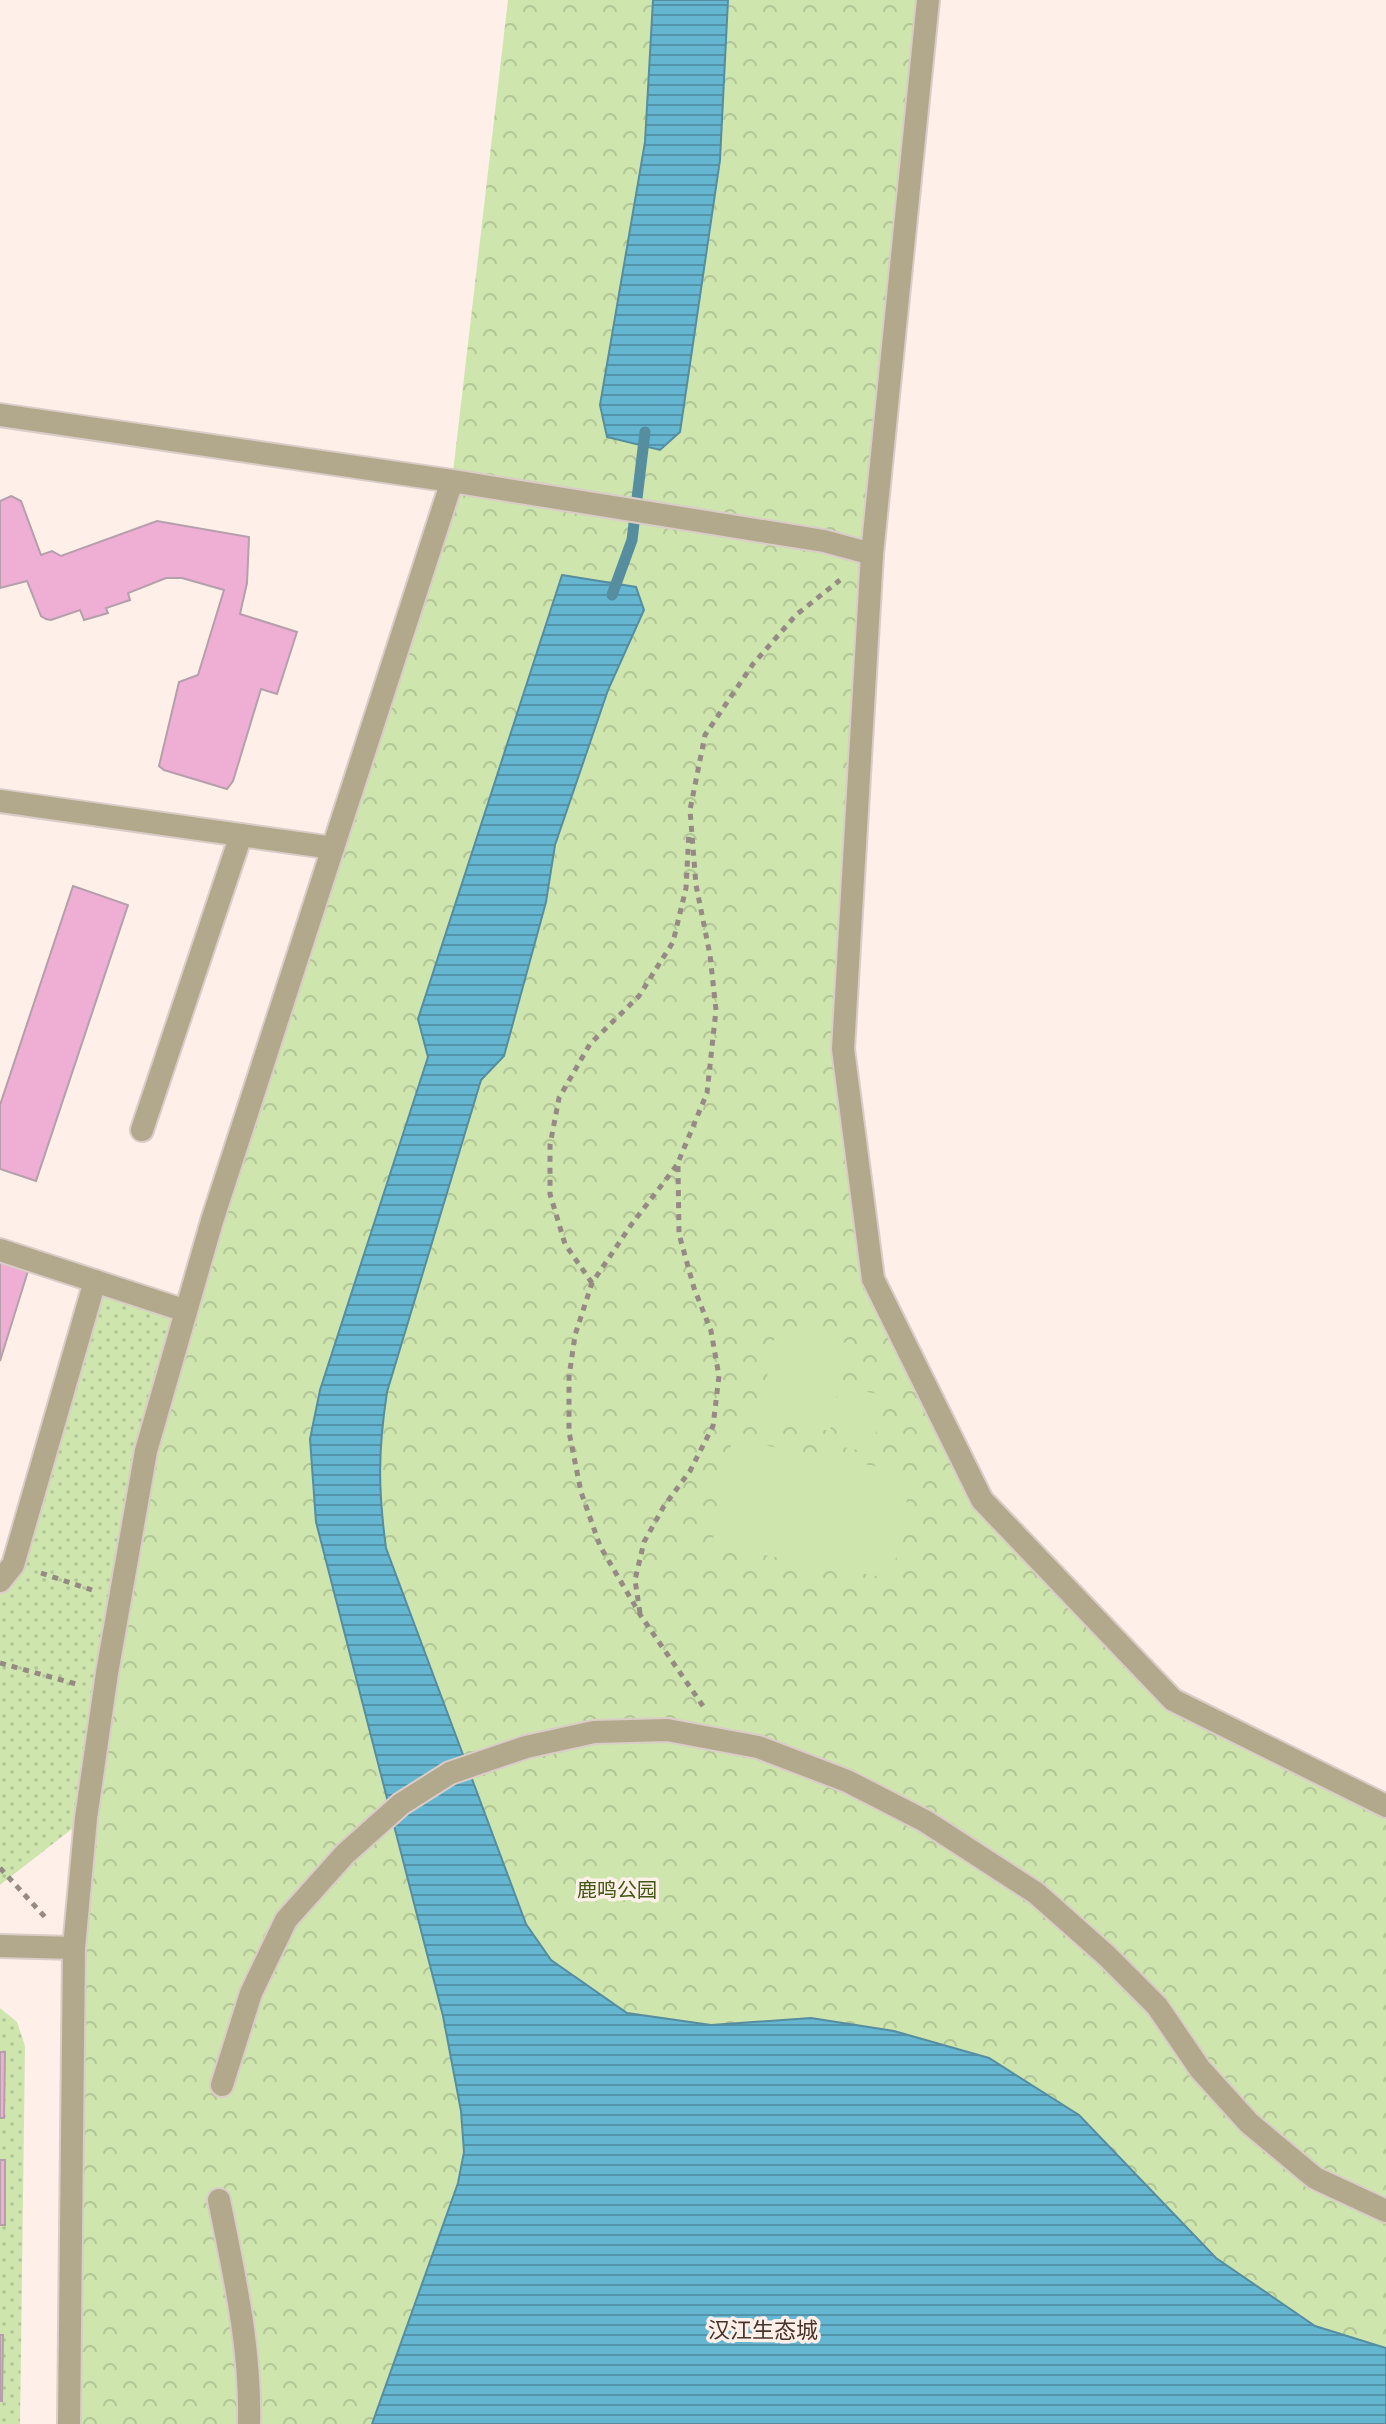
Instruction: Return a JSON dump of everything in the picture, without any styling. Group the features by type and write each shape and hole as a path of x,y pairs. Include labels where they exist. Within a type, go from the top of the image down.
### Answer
{"street":[{"path":"928,0 872,554 843,1049 873,1279 982,1500 1173,1700 1386,1806"},
{"path":"0,415 452,481 824,541 872,554"},
{"path":"69,2424 74,1948 86,1818 146,1451 212,1221 452,481"},
{"path":"0,801 333,848"},
{"path":"142,1130 241,835"},
{"path":"0,1250 186,1311"},
{"path":"7,1573 95,1281"},
{"path":"222,2085 251,1993 286,1920 345,1854 401,1804 450,1773 526,1747 594,1732 667,1730 758,1747 847,1781 925,1821 1036,1893 1107,1956 1157,2006 1200,2069 1249,2123 1315,2178 1386,2211"},
{"path":"0,1946 74,1948"},
{"path":"219,2200 240,2303 250,2392 249,2424"}],"path":[{"path":"592,1283 565,1244 550,1194 550,1145 559,1098 590,1044 639,996 673,942 686,888 690,810 705,735 753,664 796,615 872,554"},
{"path":"690,810 696,885 710,955 716,1010 707,1093 677,1165 592,1283 575,1335 569,1377 569,1432 581,1492 600,1546 641,1616 694,1696 736,1743"},
{"path":"641,1616 635,1580 644,1542 664,1506 690,1471 713,1426 719,1376 711,1331 694,1288 679,1234 677,1165"},
{"path":"7,1573 121,1598"},
{"path":"0,1663 105,1692"},
{"path":"0,1868 74,1948"}],"green space":[{"name":"鹿鸣公园","path":"508,0 928,0 872,554 843,1049 873,1279 982,1500 1173,1700 1386,1806 1386,2424 69,2424 74,1948 146,1451 452,481"},
{"path":"95,1281 186,1311 86,1818 0,1885 0,1581"},
{"path":"776,1330 847,1343 830,1431 759,1418"},
{"path":"846,1388 883,1395 872,1453 834,1445"},
{"path":"732,1439 912,1473 892,1579 712,1545"},
{"path":"0,2008 17,2022 25,2046 20,2424 0,2424"}],"water":[{"path":"653,0 728,0 720,160 680,432 660,450 607,437 600,405 645,142"},
{"path":"562,575 636,587 644,610 608,690 555,845 546,902 504,1056 481,1080 387,1392 380,1470 386,1548 526,1924 551,1960 627,2013 711,2025 811,2018 894,2031 989,2058 1079,2115 1216,2258 1315,2326 1386,2348 1386,2424 372,2424 458,2183 464,2152 461,2111 443,2016 316,1522 310,1439 320,1390 428,1057 418,1019"}],"building":[{"path":"11,496 21,501 41,555 52,551 61,556 157,521 249,537 247,583 240,614 297,632 277,694 261,689 233,781 227,789 159,766 179,682 198,675 224,590 182,578 166,578 128,593 130,600 106,608 108,613 84,620 80,610 46,619 41,616 27,581 0,588 0,501"},
{"path":"73,886 128,905 36,1181 0,1169 0,1105"},
{"path":"0,1262 28,1271 0,1361"},
{"path":"0,2052 5,2052 4,2118 0,2118"},
{"path":"0,2160 5,2160 5,2225 0,2225"},
{"path":"0,2335 3,2335 2,2401 0,2401"}],"waterway":[{"path":"612,595 632,540 645,432"}],"district":[{"name":"汉江生态城","path":"763,2330"}]}
